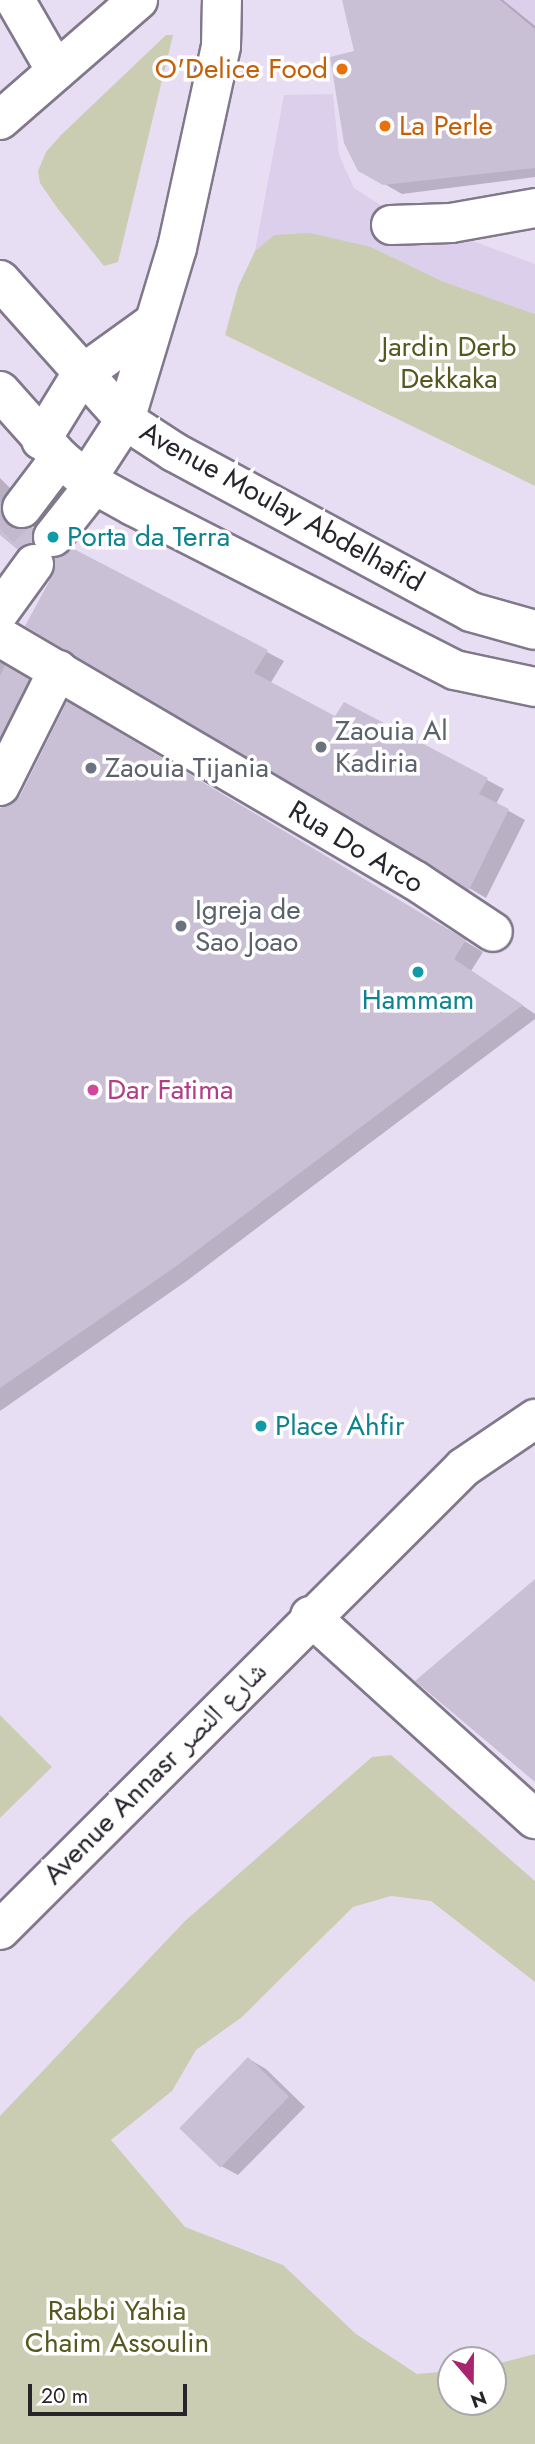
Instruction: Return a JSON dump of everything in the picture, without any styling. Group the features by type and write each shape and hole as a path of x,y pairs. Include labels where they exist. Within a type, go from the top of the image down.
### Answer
{"street":[{"path":"15,0 56,71"},
{"path":"0,120 138,0"},
{"path":"22,508 125,420 177,248 221,46 222,0"},
{"path":"391,225 451,223 535,208"},
{"name":"Avenue Moulay Abdelhafid","path":"0,280 81,374 125,420 174,452 471,612 535,630"},
{"path":"0,611 43,551 71,466 81,374 153,323"},
{"path":"0,391 71,466 455,670 535,687"},
{"name":"Rua Do Arco","path":"0,637 416,881 493,932"},
{"path":"0,786 58,670"},
{"name":"Avenue Annasr شارع النصر","path":"0,1930 310,1616 464,1467 535,1419"},
{"path":"310,1616 535,1819"}],"shaded area":[{"path":"500,0 535,0 535,29"},
{"path":"333,94 339,155 354,188 388,210 535,264 535,314 442,281 371,247 274,235 255,251 284,95"}],"green space":[{"path":"166,35 173,35 118,262 104,266 58,209 40,183 38,171 46,152 61,135"},
{"name":"Jardin Derb Dekkaka","path":"310,233 371,247 442,281 535,314 535,486 225,335 238,287 255,251 274,235"},
{"path":"0,1715 52,1767 0,1818"},
{"name":"Rabbi Yahia Chaim Assoulin","path":"391,1755 535,1881 535,1982 431,1901 391,1896 353,1907 242,2017 196,2050 172,2091 111,2140 185,2227 283,2265 356,2334 417,2374 437,2372 437,2416 507,2416 507,2361 535,2354 535,2444 0,2444 0,2116 185,1921 372,1757"}],"building":[{"path":"342,0 500,0 535,29 535,168 383,185 358,171 344,143 330,57 354,51"},
{"path":"0,511 9,526 34,528 32,543 18,550 0,535"},
{"path":"72,548 268,650 254,673 335,716 344,702 488,778 479,794 509,809 469,890 25,626 52,576 55,558"},
{"path":"5,665 29,679 0,737 0,676"},
{"path":"67,701 466,940 454,959 523,1005 175,1267 0,1388 0,808 20,796"},
{"path":"535,1579 535,1782 415,1681"},
{"path":"248,2057 289,2097 220,2168 179,2128"}],"tunnel":[{"path":"0,529 22,508"}],"place":[{"name":"O'Delice Food","path":"342,69"},
{"name":"La Perle","path":"385,126"},
{"name":"Porta da Terra","path":"53,537"},
{"name":"Zaouia Al Kadiria","path":"321,747"},
{"name":"Zaouia Tijania","path":"91,768"},
{"name":"Igreja de Sao Joao","path":"181,926"},
{"name":"Hammam","path":"418,972"},
{"name":"Dar Fatima","path":"93,1090"},
{"name":"Place Ahfir","path":"261,1426"}]}
